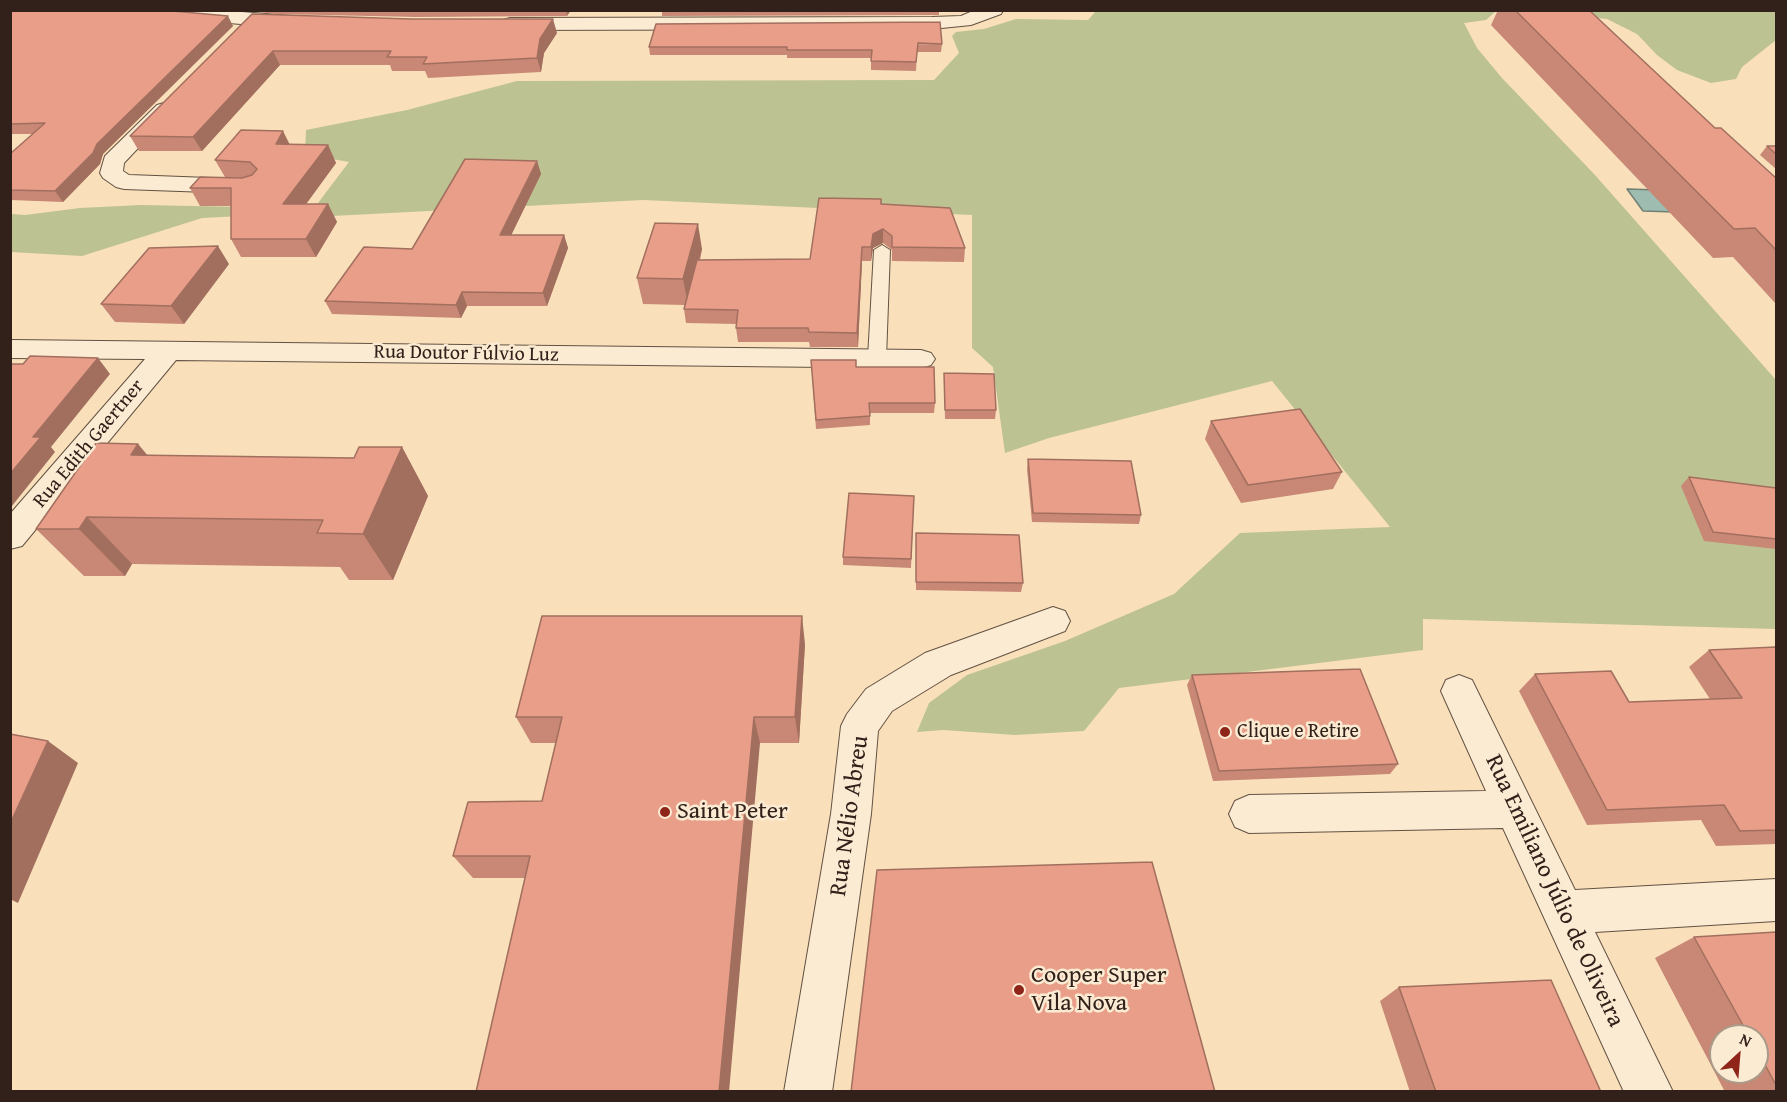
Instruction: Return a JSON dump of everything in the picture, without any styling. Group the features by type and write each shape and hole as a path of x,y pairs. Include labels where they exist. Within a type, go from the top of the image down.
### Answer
{"street":[{"path":"143,10 252,21 282,16 311,23"},
{"path":"486,24 646,17 847,17 964,21 994,10"},
{"path":"229,41 252,21"},
{"path":"180,93 113,161 111,173 124,182 252,187"},
{"name":"Rua Doutor Fúlvio Luz","path":"10,349 921,359"},
{"name":"Rua Edith Gaertner","path":"10,537 168,351"},
{"name":"Rua Nélio Abreu","path":"808,1092 851,814 860,726 879,700 938,664 1053,621"},
{"name":"Rua Emiliano Júlio de Oliveira","path":"1459,691 1649,1092"},
{"path":"1248,814 1515,809"},
{"path":"1564,912 1776,900"}],"lane":[{"path":"877,358 882,250"}],"green space":[{"path":"1097,10 1496,11 1486,20 1464,23 1477,48 1502,78 1595,175 1776,380 1776,629 1423,619 1423,650 1119,688 1084,731 1015,735 943,730 917,732 929,703 967,675 1065,641 1174,594 1240,533 1390,527 1272,381 1049,438 1005,453 993,367 972,348 972,215 643,200 332,216 261,215 202,218 82,256 11,252 11,214 25,215 80,208 141,205 297,208 318,203 349,162 305,154 306,130 407,110 517,81 934,80 959,53 952,36 956,32 984,29 1016,19 1088,20"},
{"path":"1561,11 1776,11 1776,40 1742,67 1736,79 1711,83 1677,70 1657,55 1637,34 1607,19 1577,16"}],"shaded area":[{"path":"1627,189 1658,190 1675,212 1643,211"}],"building":[{"path":"10,10 162,10 228,16 97,144 93,153 55,191 10,190 10,154 45,123 10,124"},
{"path":"1515,10 1589,10 1715,128 1721,128 1776,178 1776,250 1755,228 1734,229"},
{"path":"252,14 411,19 553,19 540,39 537,58 423,64 427,57 387,57 391,51 273,51 193,137 130,136"},
{"path":"940,22 942,44 918,43 916,62 871,61 872,50 787,50 787,47 649,47 656,24"},
{"path":"241,130 283,131 276,144 328,145 283,204 328,204 306,239 231,239 231,188 190,188 200,177 242,178 252,175 257,169 250,162 215,160"},
{"path":"1767,146 1776,146 1776,154"},
{"path":"465,159 537,161 500,235 564,235 543,293 462,292 456,305 325,301 364,247 412,249"},
{"path":"819,198 881,199 881,204 950,208 965,248 892,247 892,236 883,229 873,234 871,247 862,247 857,333 809,332 808,328 736,328 738,310 684,309 697,260 810,259"},
{"path":"655,223 698,224 683,279 637,278"},
{"path":"218,246 171,306 101,304 149,248"},
{"path":"30,356 98,358 33,437 41,437 10,474 10,364 23,364"},
{"path":"811,360 856,360 856,367 934,367 935,403 869,403 870,416 816,420"},
{"path":"944,373 994,374 996,410 945,410"},
{"path":"1300,409 1342,472 1248,485 1211,421"},
{"path":"96,443 138,444 131,455 354,458 359,447 402,447 363,534 317,533 323,520 87,517 79,529 36,529"},
{"path":"1028,459 1131,461 1141,515 1033,513"},
{"path":"1689,477 1776,488 1776,539 1713,532"},
{"path":"849,493 914,496 911,559 843,557"},
{"path":"916,533 1019,535 1023,583 916,582"},
{"path":"542,616 802,616 795,717 754,717 719,1092 476,1092 530,856 453,856 468,802 542,801 562,717 516,717"},
{"path":"1776,647 1776,830 1740,831 1724,805 1607,810 1535,674 1611,671 1629,702 1742,698 1709,650"},
{"path":"1360,669 1398,764 1219,771 1192,675"},
{"path":"10,734 48,741 10,824"},
{"name":"Cooper Super Vila Nova","path":"1152,862 1215,1092 851,1092 877,870"},
{"path":"1776,932 1776,1085 1769,1072 1769,1024 1742,1024 1694,937"},
{"path":"1551,980 1601,1092 1436,1092 1399,987"}],"place":[{"name":"Clique e Retire","path":"1225,732"},
{"name":"Saint Peter","path":"665,812"},
{"name":"Cooper Super Vila Nova","path":"1019,990"}]}
